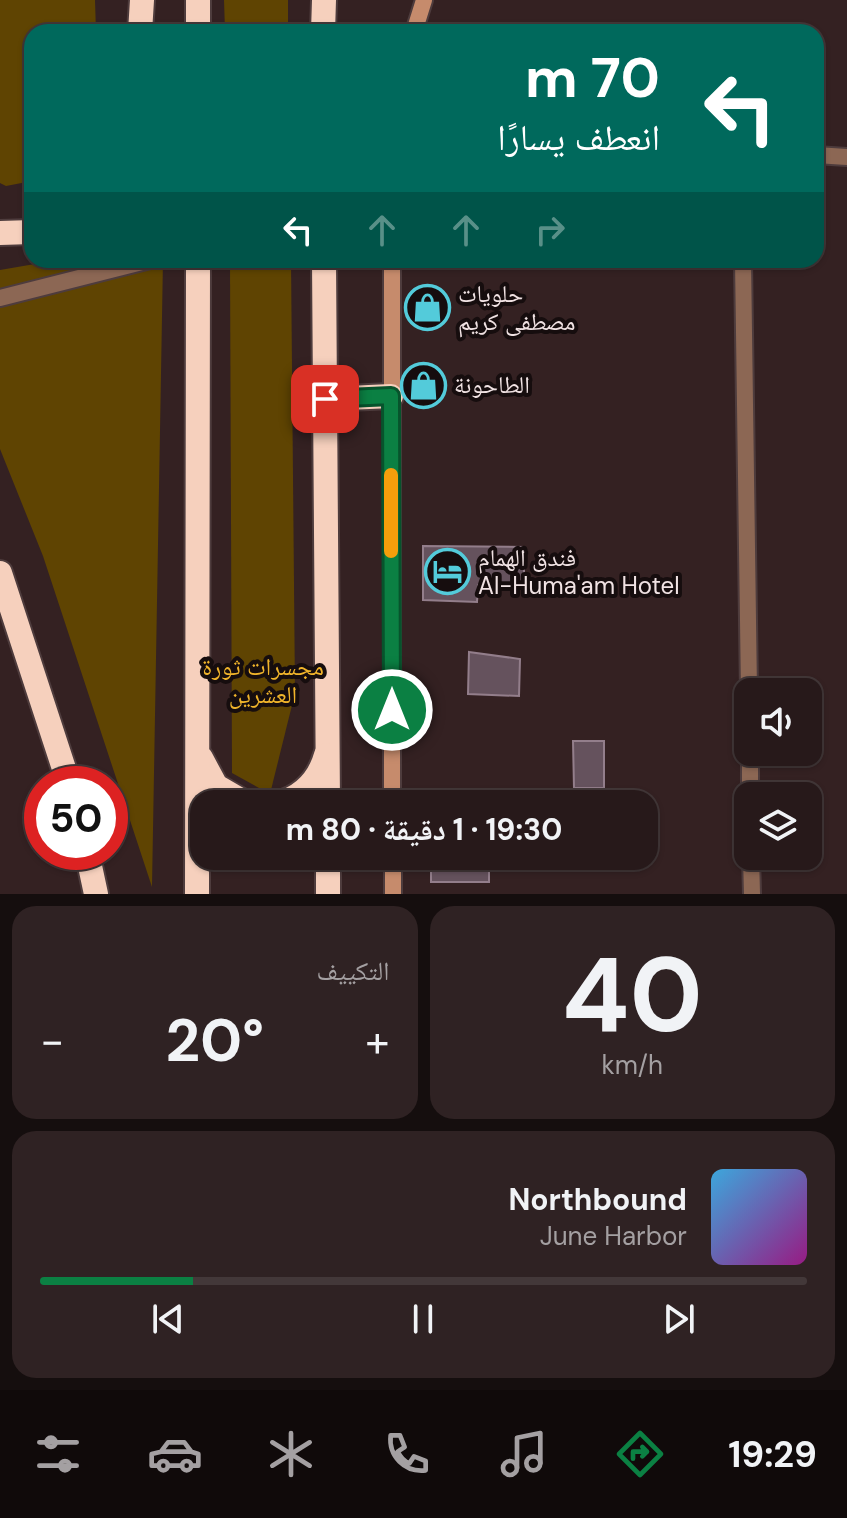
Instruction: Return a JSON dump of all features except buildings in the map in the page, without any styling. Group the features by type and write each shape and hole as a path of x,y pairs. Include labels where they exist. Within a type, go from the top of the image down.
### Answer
{"highway":[{"path":"198,0 198,24"},
{"path":"323,24 324,0"},
{"path":"0,233 24,232"},
{"path":"197,894 198,268"},
{"path":"324,268 328,790"},
{"path":"325,399 391,396"},
{"path":"0,573 63,766"},
{"path":"306,790 318,776 329,738"},
{"path":"199,752 205,770 216,786 223,790"},
{"path":"91,870 96,894"},
{"path":"328,870 328,894"}],"main road":[{"path":"416,24 424,0"},
{"path":"392,268 392,790"},
{"path":"393,870 393,894"}],"street":[{"path":"824,156 847,157"},
{"path":"0,298 118,268"},
{"path":"743,268 749,678"},
{"path":"751,870 752,894"}],"green space":[{"path":"0,0 95,0 96,24 24,24 24,183 6,186 0,183"},
{"path":"224,0 288,0 288,24 225,24"},
{"path":"24,266 163,268 152,887 128,814 128,766 112,766 43,556 0,449 0,270"},
{"name":"مجسرات ثورة العشرين","path":"230,268 291,268 295,693 271,790 263,790 232,773"}],"slow traffic":[{"path":"391,475 391,551"}],"place":[{"name":"حلويات مصطفى كريم","path":"427,308"},
{"name":"الطاحونة","path":"423,385"},
{"name":"فندق الهمام Al-Huma'am Hotel","path":"447,572"}],"route":[{"path":"325,399 391,396 392,710"}]}
